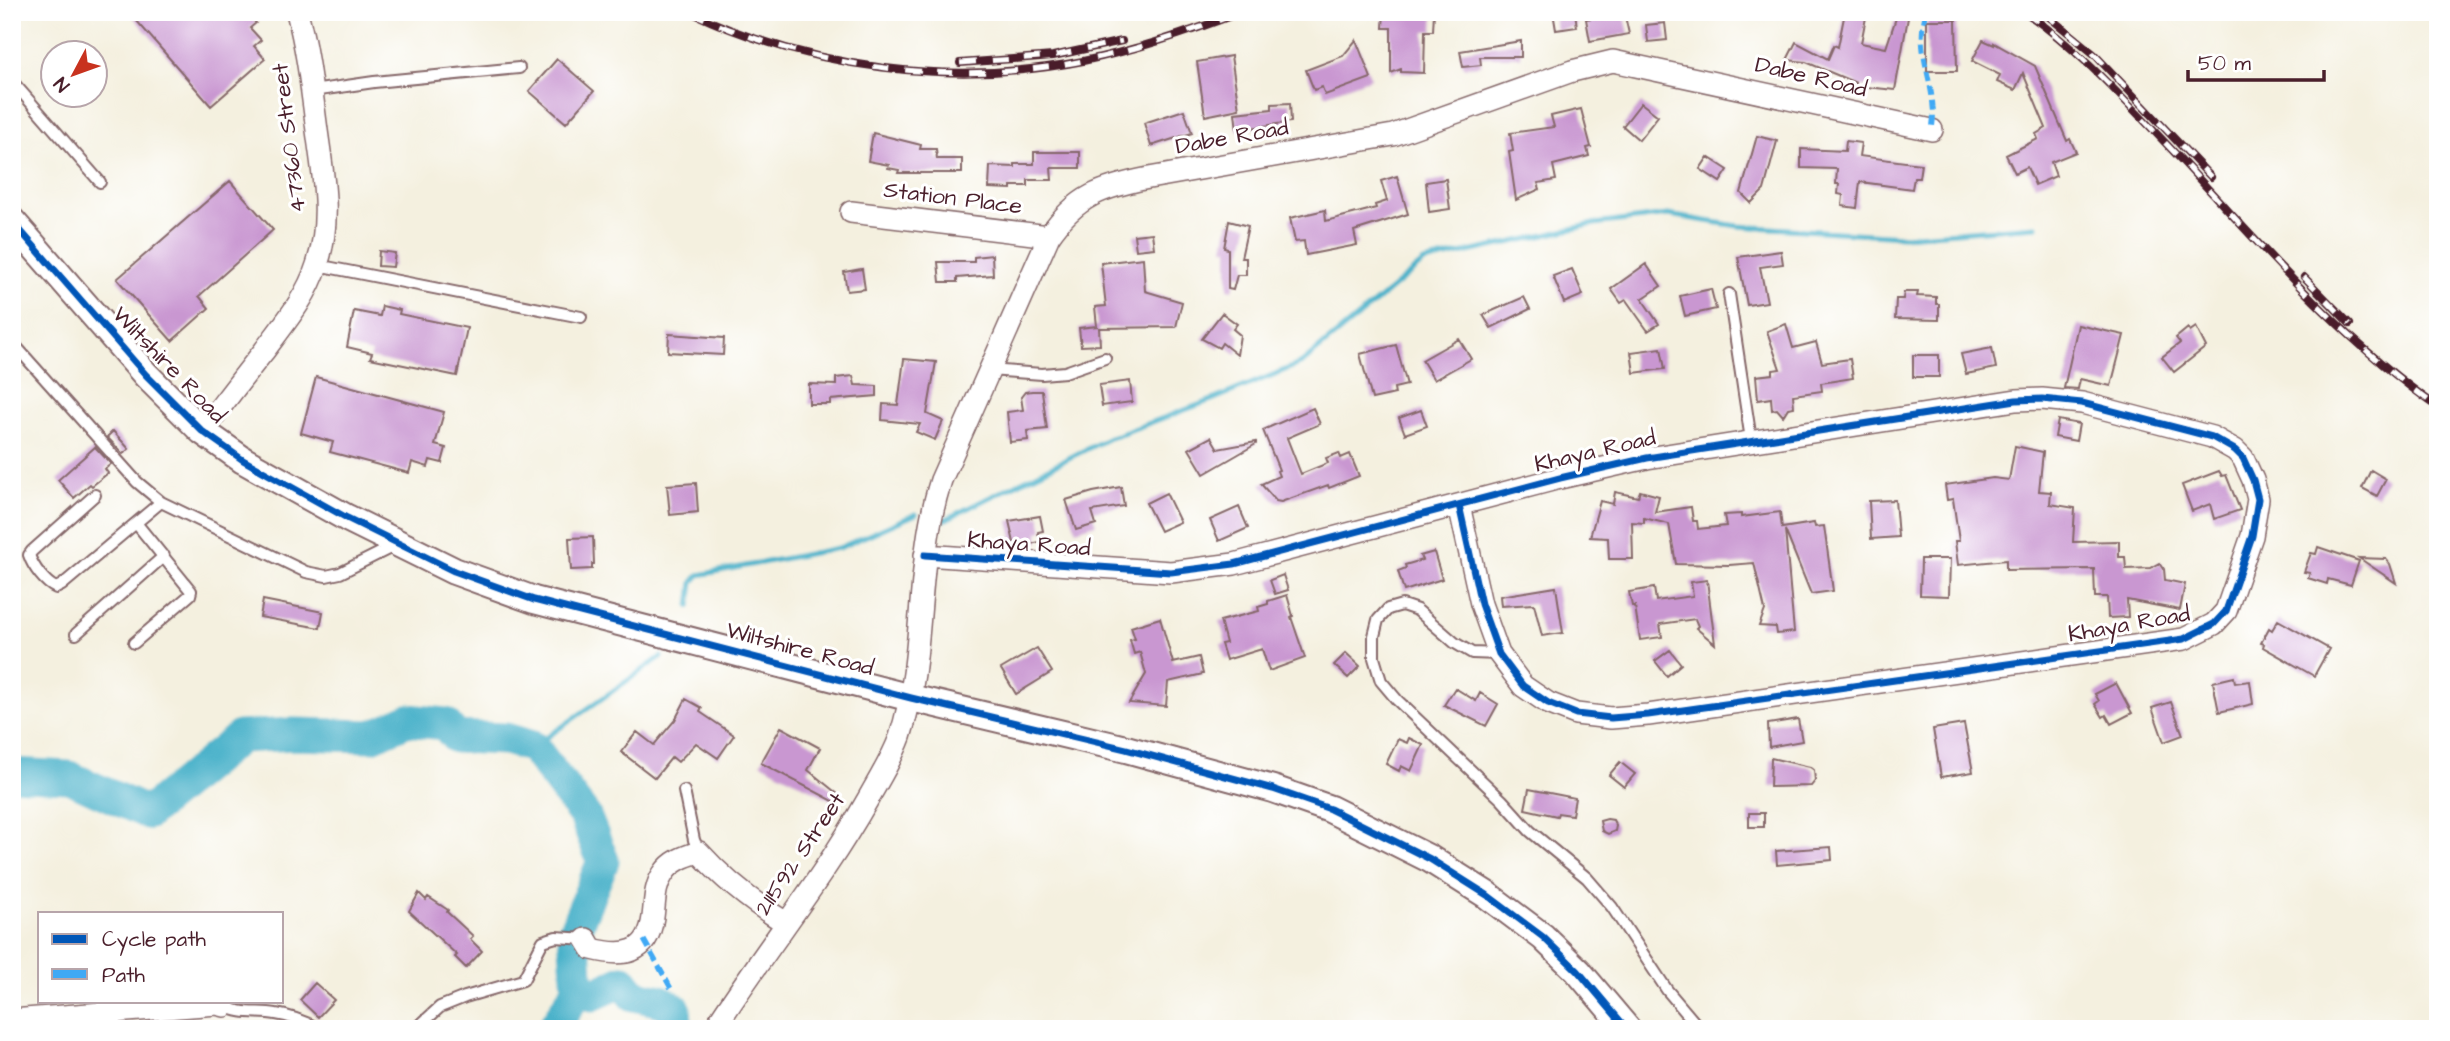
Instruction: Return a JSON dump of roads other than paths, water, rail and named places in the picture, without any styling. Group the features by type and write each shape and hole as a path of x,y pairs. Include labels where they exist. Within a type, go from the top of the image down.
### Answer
{"street":[{"name":"47360 Street","path":"202,431 286,321 308,287 317,265 327,215 312,91 297,12"},
{"name":"Dabe Road","path":"911,698 925,555 932,509 941,480 1049,236 1072,209 1094,193 1115,184 1393,135 1572,71 1613,61 1932,130"},
{"name":"Station Place","path":"851,212 1049,236"},
{"name":"Wiltshire Road","path":"12,221 146,374 202,431 280,482 398,544 467,576 534,600 911,698 1126,749 1273,789 1330,809 1430,859 1486,895 1543,937 1578,971 1628,1029"},
{"name":"Khaya Road","path":"925,555 1135,570 1199,570 1234,564 1459,505 1647,458 2015,400 2042,399 2082,403 2212,438 2235,450 2243,458 2258,499 2252,536 2226,611 2214,624 2184,639 1744,702 1611,718 1576,714 1548,704 1523,686 1499,654 1481,604 1459,505"},
{"name":"211592 Street","path":"714,1029 848,835 899,740 911,698"},
{"path":"586,939 592,949 614,954 628,952 637,947 649,932 662,875 673,863 699,852 734,887 786,923"},
{"path":"12,1020 217,1004 226,1006"}],"lane":[{"path":"312,91 433,75 519,68"},
{"path":"12,81 100,182"},
{"path":"317,265 581,317"},
{"path":"1729,293 1751,440"},
{"path":"12,342 128,473 161,502 306,572 326,576 340,573 398,544"},
{"path":"989,370 1042,374 1065,372 1105,358"},
{"path":"95,495 29,555 31,562 51,586 62,585 161,502"},
{"path":"134,643 190,595 189,586 136,523"},
{"path":"76,634 164,556"},
{"path":"1499,654 1472,653 1455,643 1417,610 1402,605 1388,610 1378,620 1374,636 1374,658 1381,681 1530,831 1587,878 1612,906 1667,990 1700,1029"},
{"path":"684,790 699,852"},
{"path":"416,1029 440,1007 523,980 543,941 556,937 586,939"},
{"path":"226,1006 234,1011 275,1013 292,1017 319,1029"}],"waterway":[{"path":"944,520 1109,438 1302,363 1424,262 1594,224 1668,215 1738,226 1903,236 2036,226"},
{"path":"690,606 693,582 699,575 839,548 916,514"},
{"path":"533,747 661,657"},
{"path":"12,774 69,777 148,813 240,737 294,734 372,736 408,720 445,724 456,737 506,739 533,747 585,816 603,861 574,932 578,990 553,1029"},
{"path":"578,990 592,995 623,981 634,995 661,1001 675,1009 676,1022"}],"railway":[{"path":"690,12 736,32 784,47 883,68 933,72 1034,69 1083,61 1163,40 1241,12"},
{"path":"2025,12 2060,39 2109,84 2325,312 2398,377 2438,407"},
{"path":"2043,12 2094,54 2211,177"},
{"path":"960,63 1053,56 1122,41"},
{"path":"2304,277 2350,324"}]}
